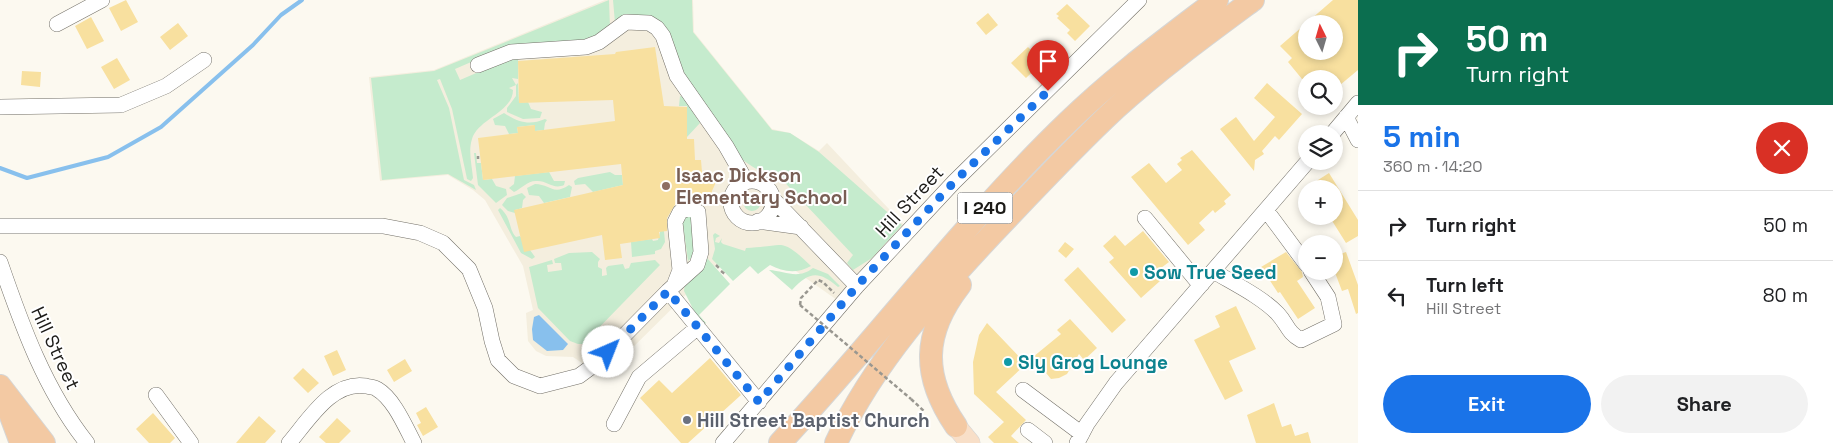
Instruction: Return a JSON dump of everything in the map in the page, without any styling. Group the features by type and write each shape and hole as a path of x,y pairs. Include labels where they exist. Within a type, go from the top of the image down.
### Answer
{"highway":[{"path":"991,201 1037,140 1094,87 1156,34 1191,0"},
{"name":"I 240","path":"780,443 991,201 1068,122 1140,60 1217,0"},
{"name":"I 240","path":"836,443 870,383 900,341 934,298 1008,218 1116,108 1156,74 1253,0"},
{"path":"956,426 942,405 932,378 932,343 943,312 952,295 1008,218"},
{"path":"0,386 22,440"},
{"path":"0,386 44,443"}],"main road":[{"path":"956,426 970,443"}],"street":[{"path":"57,24 102,0"},
{"name":"Hill Street","path":"723,443 857,286 954,182 1129,4"},
{"path":"478,64 511,52 586,47 598,42 626,22 649,23 663,36 677,76 726,146 746,181"},
{"path":"0,107 121,106 166,86 204,60"},
{"path":"1339,125 1358,103"},
{"path":"1346,117 1358,140"},
{"path":"1023,390 1080,439 1116,383 1300,170"},
{"path":"801,227 751,222 739,218 731,208 730,201 735,189 746,181 760,182 771,192 773,199 801,227 857,286"},
{"path":"758,222 769,213 773,199"},
{"path":"1266,210 1298,253"},
{"path":"1145,218 1196,280 1202,284"},
{"path":"0,226 382,226 420,233 443,244 469,269 485,308 498,360 514,376 540,386 579,376 598,362 672,287 698,327 759,402"},
{"name":"Hill Street","path":"0,262 20,323 49,385 65,414 87,443"},
{"path":"1213,271 1278,314 1291,334 1301,340 1334,324 1328,297 1317,280"},
{"path":"614,424 639,377 698,327"},
{"path":"288,443 328,399 343,388 361,386 377,388 395,408 414,443"},
{"path":"156,395 191,443"},
{"path":"1028,430 1045,443"}],"path":[{"path":"716,265 725,274"},
{"path":"837,297 828,286 818,280 801,298 800,305 925,412"}],"shaded area":[{"name":"Isaac Dickson Elementary School","path":"605,0 693,0 694,32 772,129 790,133 819,151 827,143 904,225 837,300 773,255 725,256 603,377 573,357 546,356 536,351 528,341 526,313 533,310 523,266 485,200 473,190 448,175 380,181 369,77 434,70"}],"green space":[{"path":"609,0 610,28 589,42 499,50 455,69 460,80 511,58 518,59 518,79 512,78 516,85 509,88 513,90 511,98 502,110 475,132 472,139 470,153 473,178 471,181 467,179 452,109 440,79 437,80 449,108 464,180 474,185 476,190 448,174 382,180 371,78 434,71"},
{"path":"613,0 692,0 693,32 772,130 790,133 819,152 902,225 872,258 853,270 847,263 853,255 773,170 768,174 765,173 737,155 681,76 666,34 615,23"},
{"path":"518,83 519,103 528,102 531,109 542,112 540,118 523,119 507,112 507,108 516,96 516,85"},
{"path":"680,96 683,97 700,123 687,137 687,106 679,106"},
{"path":"504,113 514,119 529,123 547,120 544,130 535,131 534,125 517,127 518,133 509,134 505,126 495,125 493,119"},
{"path":"474,153 476,153 477,163 481,163 483,180 492,179 496,186 506,189 507,195 496,203 478,185"},
{"path":"549,172 554,181 565,181 564,185 553,186 540,181 533,181 514,192 509,188 514,184 515,176"},
{"path":"610,172 615,175 622,175 623,185 593,192 585,184 575,185 574,181 578,178"},
{"path":"535,184 555,190 569,185 572,187 570,197 544,203 539,196 529,195 527,188"},
{"path":"522,193 526,197 523,200 522,208 515,210 515,213 508,211 502,205 507,198"},
{"path":"752,193 760,198 761,202 756,210 752,211 744,206 743,202 748,194"},
{"path":"500,208 506,215 516,237 520,236 535,257 532,259 521,253 498,210"},
{"path":"691,215 695,246 692,257 688,261 682,217"},
{"path":"663,221 665,242 661,249 655,251 655,254 632,257 631,242 658,240"},
{"path":"715,233 720,236 716,238 715,242 719,243 722,238 721,242 723,244 745,251 746,248 775,245 787,246 811,266 806,269 790,271 770,265 758,274 750,266 733,281 712,259 715,249 713,235"},
{"path":"592,252 600,259 598,267 602,269 602,276 607,275 606,268 608,266 623,264 625,269 629,268 631,263 655,260 660,265 583,344 578,344 570,341 538,308 529,267 552,260 553,264 547,265 548,272 562,270 561,263 555,263 554,259 569,253"},
{"path":"707,258 730,284 699,315 706,323 704,325 697,317 684,291 685,283"},
{"path":"813,268 828,274 840,286 838,287 825,278 814,275 798,284 792,290 769,270 802,274"}],"water":[{"path":"539,315 568,344 563,350 547,351 533,340 534,317"}],"building":[{"path":"126,0 138,22 121,31 109,8"},
{"path":"1333,0 1358,0 1358,70 1343,82 1343,70 1298,70 1298,74 1288,62 1292,58 1280,46 1298,30 1298,60 1343,60 1343,15 1316,15"},
{"path":"1067,4 1090,26 1075,41 1067,33 1070,30 1057,18 1059,16 1056,14"},
{"path":"988,13 998,25 986,35 976,23"},
{"path":"91,17 104,41 87,49 75,26"},
{"path":"178,23 188,36 170,50 160,37"},
{"name":"Isaac Dickson Elementary School","path":"655,47 664,106 687,107 687,139 694,139 695,160 701,160 702,172 716,182 710,202 689,199 676,203 667,218 667,231 659,232 660,238 620,244 622,258 605,260 602,235 524,252 514,210 623,185 621,164 483,180 478,138 518,133 517,127 535,125 535,131 615,121 613,100 519,103 518,61 615,54 616,52"},
{"path":"1028,47 1043,62 1026,78 1011,63"},
{"path":"117,58 130,80 114,89 101,67"},
{"path":"22,71 41,72 40,87 21,85"},
{"path":"1267,83 1298,110 1298,115 1301,115 1279,140 1275,136 1262,151 1264,154 1255,160 1254,171 1220,129 1236,117 1254,141 1275,117 1254,98"},
{"path":"1192,150 1231,195 1224,201 1226,204 1215,213 1213,210 1199,223 1205,230 1188,245 1131,177 1149,163 1166,183 1182,170 1177,164 1182,160 1180,158"},
{"path":"1329,173 1333,180 1318,180"},
{"path":"1343,196 1358,220 1358,236 1346,243 1343,235 1341,235 1335,225 1343,225"},
{"name":"Sow True Seed","path":"1143,231 1169,262 1153,274 1160,281 1141,298 1109,262 1114,258 1103,246 1115,235 1125,246"},
{"path":"1065,242 1074,249 1066,258 1058,251"},
{"path":"1286,252 1298,267 1297,281 1315,308 1298,319 1261,267"},
{"path":"1346,252 1358,285 1358,313 1356,314 1348,289 1342,291 1338,280 1343,280 1343,253"},
{"path":"1078,267 1126,320 1112,333 1064,280"},
{"path":"1236,306 1256,349 1229,361 1243,391 1225,400 1194,340 1220,327 1215,316"},
{"path":"1070,319 1097,348 1084,360 1079,354 1067,374 1051,379 1033,357 1061,334 1057,330"},
{"path":"987,323 1026,364 996,392 1026,420 1011,436 1019,443 994,443 988,437 1004,422 974,394 973,362 979,335"},
{"path":"337,350 346,370 333,376 324,356"},
{"name":"Hill Street Baptist Church","path":"710,358 741,395 688,443 681,443 640,398 659,380 672,393"},
{"path":"405,359 412,371 394,382 387,370"},
{"path":"303,368 319,383 308,393 293,378"},
{"path":"1274,403 1282,427 1291,424 1295,436 1308,432 1311,443 1256,443 1247,415"},
{"path":"426,407 438,427 423,436 417,425 421,423 416,413"},
{"path":"153,413 175,438 170,443 149,443 136,429"},
{"path":"259,416 276,431 265,443 236,443"},
{"path":"337,418 351,431 339,443 326,443 319,437"}],"waterway":[{"path":"0,168 27,178 108,157 161,127 253,45 281,15 302,0"}],"place":[{"name":"Isaac Dickson Elementary School","path":"666,186"},
{"name":"Sow True Seed","path":"1134,272"},
{"name":"Sly Grog Lounge","path":"1008,362"},
{"name":"Hill Street Baptist Church","path":"687,420"}],"route":[{"path":"608,352 668,291 729,363 759,402 857,286 954,182 1048,91"}]}
